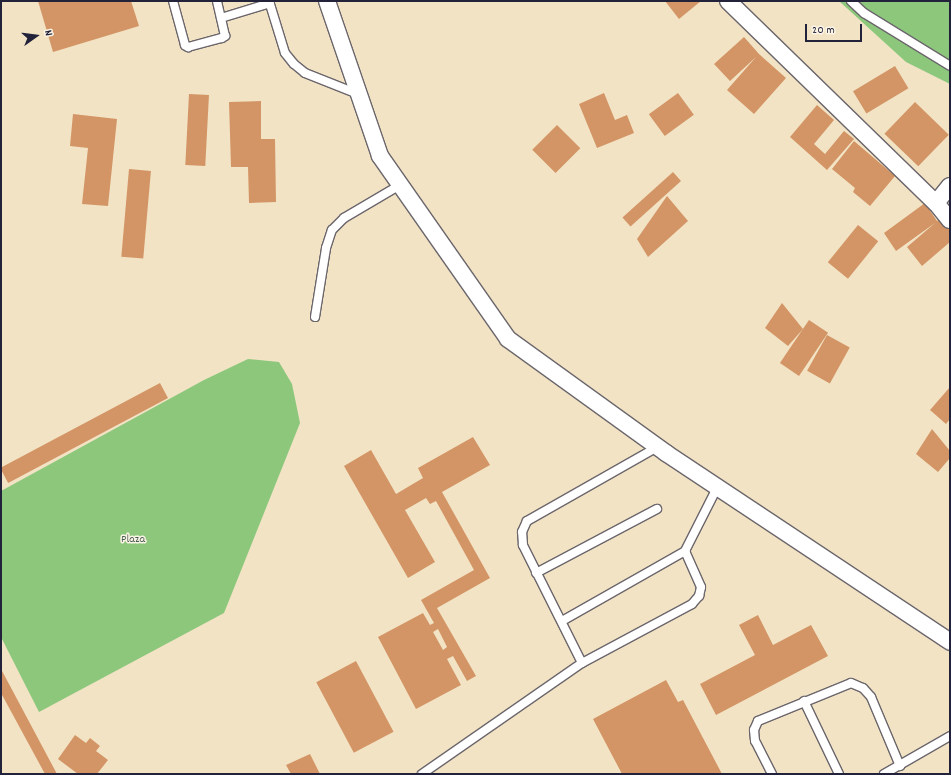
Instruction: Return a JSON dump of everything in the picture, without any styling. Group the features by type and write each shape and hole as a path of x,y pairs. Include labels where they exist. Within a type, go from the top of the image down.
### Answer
{"street":[{"path":"327,1 380,156 508,339 657,447 950,642"},
{"path":"728,1 936,203 950,220"},
{"path":"936,203 950,186"}],"lane":[{"path":"173,1 185,45 188,47 222,38 225,33 217,1"},
{"path":"851,1 864,13 950,66"},
{"path":"221,18 270,2 285,53 294,64 305,73 358,94"},
{"path":"315,317 326,248 332,230 344,218 400,185"},
{"path":"582,663 523,545 522,532 527,522 657,447"},
{"path":"562,621 685,551 717,488"},
{"path":"536,573 657,509"},
{"path":"422,774 582,663 692,604 699,596 701,587 685,551"},
{"path":"772,774 755,741 754,730 758,721 851,683 863,688 872,697 900,766"},
{"path":"804,702 839,774"},
{"path":"884,774 950,736"}],"green space":[{"path":"839,1 950,1 950,84 906,62"},
{"name":"Plaza","path":"248,359 279,362 292,384 300,423 224,613 39,712 1,637 1,491 204,380"}],"building":[{"path":"38,1 131,1 139,26 53,52"},
{"path":"665,1 701,1 679,19"},
{"path":"744,37 759,54 786,78 754,114 727,90 756,57 730,81 714,64"},
{"path":"895,66 908,88 866,114 853,91"},
{"path":"604,93 615,120 627,115 634,133 597,148 579,104"},
{"path":"678,93 694,115 665,136 649,114"},
{"path":"189,94 209,95 205,166 185,165"},
{"path":"261,101 261,139 275,139 276,202 249,203 248,167 231,167 229,102"},
{"path":"915,102 949,135 918,166 884,134"},
{"path":"817,105 834,120 814,144 825,154 844,131 854,139 827,170 790,137"},
{"path":"73,114 117,119 108,206 82,204 88,148 70,146"},
{"path":"557,125 580,148 556,173 532,150"},
{"path":"854,141 895,176 870,206 853,192 855,188 832,169"},
{"path":"129,169 151,171 143,259 121,257"},
{"path":"673,172 681,181 630,226 622,218"},
{"path":"667,196 688,221 648,257 637,239"},
{"path":"925,203 937,221 941,218 950,230 950,242 922,266 907,247 935,223 896,251 884,233"},
{"path":"858,225 878,241 848,279 828,262"},
{"path":"782,303 803,329 788,346 765,328"},
{"path":"809,320 828,333 799,376 780,363"},
{"path":"827,335 850,348 830,383 807,371"},
{"path":"160,383 168,398 8,483 1,468"},
{"path":"950,387 950,419 946,424 930,410"},
{"path":"932,429 950,451 950,458 938,472 916,454"},
{"path":"473,437 490,465 442,492 490,578 437,608 476,676 467,681 453,656 447,659 461,685 416,709 378,637 423,613 430,625 434,623 421,600 474,570 436,501 430,504 426,498 405,510 435,562 408,578 344,466 371,450 396,494 423,478 418,468","holes":["438,629 447,647 443,650 433,632"]},
{"path":"758,615 773,645 811,625 828,656 716,715 700,684 755,655 739,625"},
{"path":"356,661 394,732 354,753 316,682"},
{"path":"1,669 57,774 45,774 1,693"},
{"path":"666,680 678,702 683,700 722,774 622,774 593,719"},
{"path":"75,735 86,743 90,738 100,746 96,751 108,760 97,774 78,774 58,759"},
{"path":"310,754 320,774 291,774 286,765"}]}
